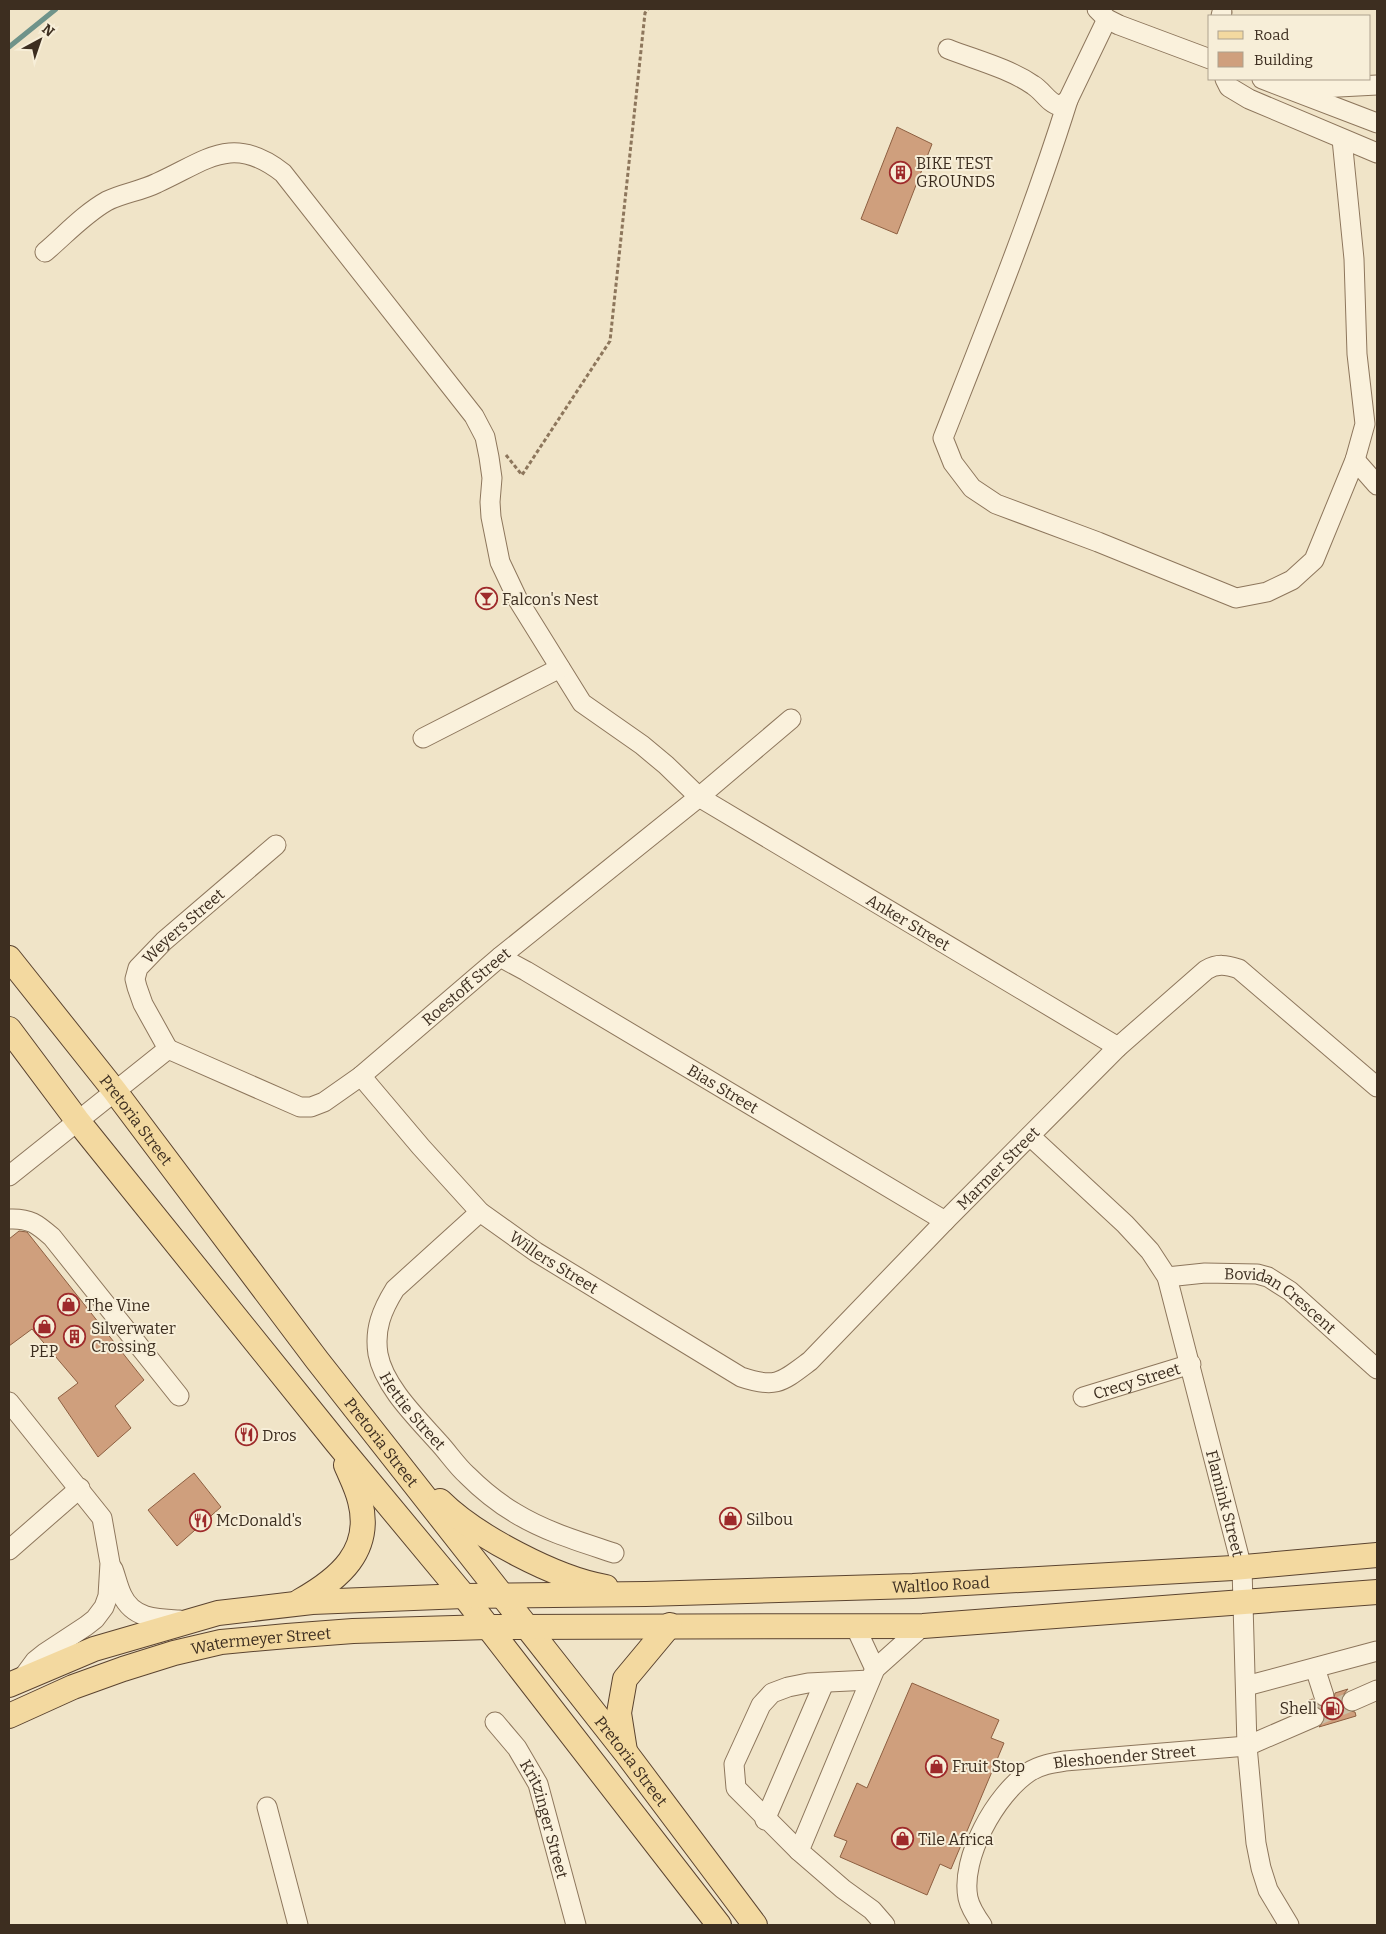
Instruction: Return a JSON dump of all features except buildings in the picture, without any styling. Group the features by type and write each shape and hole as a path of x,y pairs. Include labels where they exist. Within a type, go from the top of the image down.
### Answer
{"main road":[{"name":"Pretoria Street","path":"9,958 114,1090 391,1456 626,1753 755,1925"},
{"name":"Pretoria Street","path":"9,1029 77,1120 337,1443 464,1596 719,1925"},
{"path":"294,1604 325,1587 336,1578 344,1570 359,1542 363,1525 361,1503 357,1488 337,1443"},
{"path":"391,1456 464,1522 500,1544 568,1576 600,1586 646,1594"},
{"name":"Waltloo Road","path":"502,1596 646,1594 913,1586 1242,1568 1377,1555"},
{"path":"526,1626 923,1626 1377,1592"},
{"name":"Watermeyer Street","path":"15,1682 94,1649 218,1613 312,1602 502,1596"},
{"path":"626,1753 619,1713 625,1679 670,1625"},
{"name":"Watermeyer Street","path":"9,1716 74,1687 123,1669 221,1642 353,1631 526,1626"}],"street":[{"path":"1106,12 1208,45"},
{"path":"1106,12 1208,58"},
{"path":"1106,12 1068,100 1015,255 943,438 953,464 972,488 996,504 1098,542 1236,598 1267,592 1292,580 1314,560 1355,460 1365,424 1357,354 1354,259 1342,139"},
{"path":"948,49 1022,78 1036,87 1057,106 1062,106 1068,100"},
{"path":"1226,80 1229,87 1244,96 1377,153"},
{"path":"1265,80 1377,123"},
{"path":"1291,80 1303,85 1320,88 1377,85"},
{"name":"Anker Street","path":"45,252 107,201 158,183 212,155 229,153 250,155 269,162 283,173 474,416 485,437 487,447 492,478 491,517 500,562 518,600 582,703 642,745 699,797 1118,1047"},
{"path":"1355,460 1377,486"},
{"path":"423,738 560,668"},
{"name":"Roestoff Street","path":"168,1049 300,1107 311,1107 324,1102 361,1076 500,958 699,797 791,719"},
{"name":"Weyers Street","path":"168,1049 143,1004 136,987 135,979 138,968 164,941 276,845"},
{"name":"Bias Street","path":"500,958 534,976 945,1221"},
{"name":"Marmer Street","path":"788,1378 810,1361 945,1221 1118,1047 1213,965 1227,965 1239,969 1377,1086"},
{"path":"9,1176 114,1090 168,1049"},
{"name":"Willers Street","path":"361,1076 421,1147 480,1212 536,1252 741,1377 758,1383 774,1384 788,1378"},
{"name":"Flamink Street","path":"1030,1136 1125,1224 1150,1251 1168,1277 1242,1568 1247,1746 1256,1843 1268,1890 1289,1925"},
{"name":"Hettie Street","path":"480,1212 395,1289 386,1304 377,1333 378,1355 387,1380 412,1413 467,1475 515,1513 556,1533 614,1553"},
{"path":"9,1219 25,1219 37,1224 52,1238 179,1396"},
{"name":"Bovidan Crescent","path":"1168,1277 1205,1273 1257,1274 1268,1277 1290,1291 1377,1369"},
{"name":"Crecy Street","path":"1083,1397 1191,1364"},
{"path":"9,1402 40,1428 102,1518 110,1563 123,1598 132,1609 144,1616 158,1619 194,1620"},
{"path":"9,1550 80,1488"},
{"path":"15,1682 45,1653 95,1619 104,1607 108,1596 110,1563"},
{"path":"855,1626 873,1675"},
{"path":"799,1851 873,1675 923,1626"},
{"path":"1246,1686 1377,1651"},
{"path":"1315,1668 1324,1696"},
{"path":"873,1675 788,1686 772,1693 761,1705 734,1764 736,1788 765,1820 843,1889 872,1910 885,1925"},
{"path":"765,1820 824,1682"},
{"path":"1352,1700 1377,1690"},
{"name":"Bleshoender Street","path":"982,1925 968,1899 967,1879 973,1852 998,1802 1008,1790 1029,1772 1050,1763 1065,1761 1247,1746 1314,1716"},
{"name":"Kritzinger Street","path":"495,1722 518,1748 538,1784 574,1925"},
{"path":"267,1807 298,1925"}],"path":[{"path":"504,453 522,475 610,341 645,13 648,9"}],"waterway":[{"path":"9,47 56,9"}],"tunnel":[{"path":"1314,1717 1352,1701"}],"place":[{"name":"BIKE TEST GROUNDS","path":"900,172"},
{"name":"Falcon's Nest","path":"486,599"},
{"name":"The Vine","path":"69,1305"},
{"name":"PEP","path":"44,1327"},
{"name":"Silverwater Crossing","path":"75,1337"},
{"name":"Dros","path":"246,1435"},
{"name":"Silbou","path":"730,1519"},
{"name":"McDonald's","path":"200,1520"},
{"name":"Shell","path":"1333,1708"},
{"name":"Fruit Stop","path":"936,1766"},
{"name":"Tile Africa","path":"902,1839"}]}
